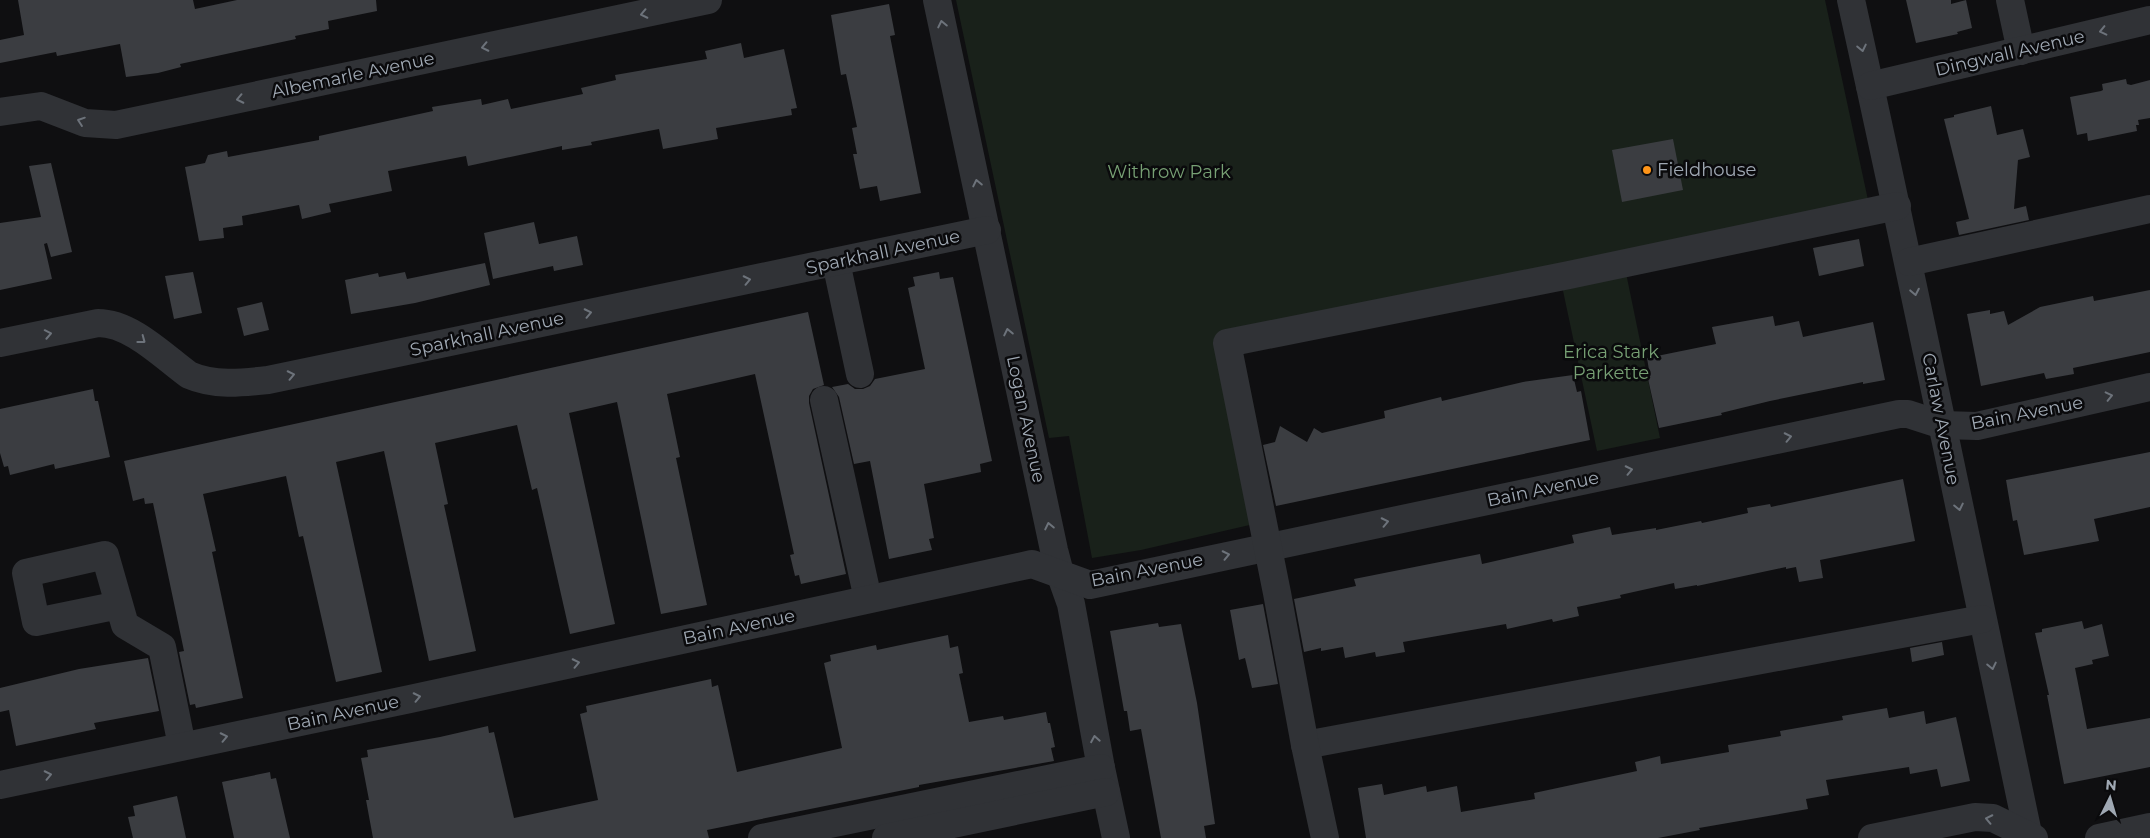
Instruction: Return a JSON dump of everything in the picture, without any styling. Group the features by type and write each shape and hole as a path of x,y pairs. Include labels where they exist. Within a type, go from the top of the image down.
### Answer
{"street":[{"name":"Albemarle Avenue","path":"0,112 41,106 85,123 116,125 708,0"},
{"name":"Logan Avenue","path":"937,0 1060,573 1071,604 1103,780 1116,838"},
{"name":"Carlaw Avenue","path":"1851,0 1909,262 1982,619 2030,837"},
{"path":"2010,0 2021,51"},
{"name":"Dingwall Avenue","path":"1870,86 2150,20"},
{"path":"1326,838 1305,745 1227,343 1559,277 1897,206"},
{"path":"1909,262 2150,209"},
{"name":"Sparkhall Avenue","path":"0,343 108,323 131,332 189,375 213,382 238,383 268,380 987,230"},
{"path":"836,262 860,374"},
{"name":"Bain Avenue","path":"0,785 410,699 1032,564 1090,585 1898,414 1908,414 1942,425 1977,426 2150,386"},
{"path":"824,400 868,599"},
{"path":"119,606 125,626 162,647 182,746"},
{"path":"1305,745 1982,619"},
{"path":"762,838 1103,780"},
{"path":"886,838 1103,780"},
{"path":"1872,838 1975,817 1993,818 2030,837"},
{"path":"2098,838 2150,827"}],"green space":[{"name":"Withrow Park","path":"956,0 1825,0 1868,200 1218,336 1254,524 1141,550 1092,558 1069,436 1049,438"},
{"name":"Erica Stark Parkette","path":"1626,273 1660,438 1597,451 1562,286"}],"building":[{"path":"18,0 193,0 195,9 237,0 376,0 377,11 328,21 329,29 295,36 296,39 180,64 181,67 158,73 126,77 120,44 57,56 56,52 0,63 0,40 24,35"},
{"path":"1906,0 1951,0 1951,4 1966,0 1972,28 1957,32 1958,34 1916,43"},
{"path":"889,4 895,35 890,36 921,193 880,201 877,186 860,189 853,154 857,154 852,128 857,127 846,74 841,75 831,15"},
{"path":"741,43 744,58 784,49 797,108 791,109 792,115 716,128 718,139 663,149 659,129 591,142 592,145 562,150 562,146 468,166 466,156 388,171 392,191 329,204 331,212 302,219 299,205 242,216 243,225 223,228 224,238 199,241 185,167 205,163 208,155 227,151 228,157 319,140 319,136 433,111 432,107 481,99 482,105 508,99 511,109 583,94 581,88 616,80 615,75 707,59 705,51"},
{"path":"2126,79 2127,84 2131,85 2150,80 2150,118 2138,120 2139,125 2136,125 2137,131 2088,141 2087,133 2077,135 2070,97 2101,91 2103,90 2102,84"},
{"path":"1991,106 1997,135 2023,129 2030,157 2018,160 2014,209 2026,206 2029,220 1959,235 1956,222 1969,219 1944,119"},
{"name":"Fieldhouse","path":"1673,139 1683,190 1622,202 1612,150"},
{"path":"51,163 72,252 51,257 47,243 44,244 52,279 0,290 0,223 41,217 29,166"},
{"path":"534,222 539,244 577,236 583,265 554,271 553,266 493,279 484,233"},
{"path":"1859,239 1864,266 1819,276 1813,248"},
{"path":"485,263 490,285 415,303 351,314 345,280 378,273 379,277 405,272 407,279"},
{"path":"193,272 202,313 174,319 165,276"},
{"path":"939,272 940,279 953,277 992,461 980,464 981,472 924,484 934,538 929,539 932,550 889,559 870,461 854,464 839,397 832,387 848,384 855,389 863,389 870,386 875,379 925,369 908,288 915,286 913,277"},
{"path":"2150,290 2150,352 2073,368 2074,374 2046,379 2044,373 1981,386 1967,314 1990,310 1990,314 2004,311 2008,325 2040,307 2093,296 2094,301"},
{"path":"262,302 269,330 244,336 237,308"},
{"path":"808,312 824,385 813,389 809,396 809,403 846,574 801,584 799,575 795,576 790,555 794,554 755,374 667,394 680,457 676,458 707,605 661,614 617,402 569,413 615,624 570,634 537,488 532,490 517,425 435,443 448,504 444,505 476,651 429,661 384,451 336,462 382,672 336,682 303,536 299,537 286,476 203,494 216,551 212,552 243,698 196,708 195,704 190,705 179,652 184,651 153,503 145,504 144,498 133,501 124,461"},
{"path":"1773,316 1775,326 1799,321 1803,337 1873,322 1885,380 1863,384 1863,382 1770,401 1721,413 1722,415 1659,428 1646,370 1649,370 1647,358 1716,344 1712,327"},
{"path":"1573,375 1577,392 1581,391 1590,440 1276,506 1263,445 1275,442 1280,426 1307,442 1314,428 1322,433 1385,418 1384,411 1441,397 1442,401 1523,382"},
{"path":"93,389 95,401 98,401 110,457 55,469 54,464 10,475 8,466 4,467 0,453 0,409"},
{"path":"2150,452 2150,507 2094,519 2099,541 2024,555 2017,520 2013,521 2006,480"},
{"path":"1903,479 1915,541 1820,560 1823,578 1799,582 1796,567 1786,569 1786,567 1697,586 1675,589 1674,583 1620,595 1621,598 1577,607 1579,616 1553,622 1552,619 1507,629 1506,624 1403,642 1405,652 1376,657 1375,652 1345,658 1343,647 1321,651 1321,648 1304,652 1294,599 1356,586 1354,579 1480,554 1482,564 1574,543 1572,535 1610,527 1612,535 1656,528 1656,530 1701,521 1702,523 1748,513 1747,508 1770,504 1771,507"},
{"path":"1263,604 1278,684 1252,688 1245,658 1239,660 1230,610"},
{"path":"2082,621 2084,629 2102,624 2109,656 2092,660 2093,664 2075,668 2087,729 2150,718 2150,767 2064,784 2047,695 2049,695 2035,633 2042,632 2042,629"},
{"path":"1158,623 1159,627 1181,624 1197,703 1215,824 1204,826 1206,838 1161,838 1141,729 1130,731 1127,711 1124,711 1110,631"},
{"path":"948,635 950,648 958,646 963,673 959,674 969,722 1003,716 1004,720 1046,712 1055,747 1051,748 1054,761 919,785 919,787 707,830 709,838 373,838 366,800 369,800 361,758 368,757 367,750 488,726 489,733 494,732 514,818 598,800 580,714 587,712 586,706 711,679 712,687 718,685 737,772 842,748 824,663 831,661 830,655 876,645 877,650"},
{"path":"1942,642 1944,655 1912,662 1910,648"},
{"path":"148,658 159,711 94,723 96,729 16,746 9,710 0,712 0,688 79,669"},
{"path":"1887,708 1889,718 1924,711 1926,724 1956,717 1970,781 1941,787 1937,769 1910,774 1909,767 1826,780 1829,795 1806,799 1808,809 1699,828 1700,830 1658,838 1366,838 1358,788 1382,784 1384,795 1426,786 1427,792 1457,786 1461,812 1535,799 1534,793 1637,771 1635,762 1660,756 1661,764 1729,752 1728,745 1781,736 1780,731 1843,720 1842,716"},
{"path":"270,772 271,779 276,778 290,838 234,838 222,782"},
{"path":"177,796 186,838 133,838 128,817 135,816 133,806"}],"place":[{"name":"Fieldhouse","path":"1647,170"}]}
